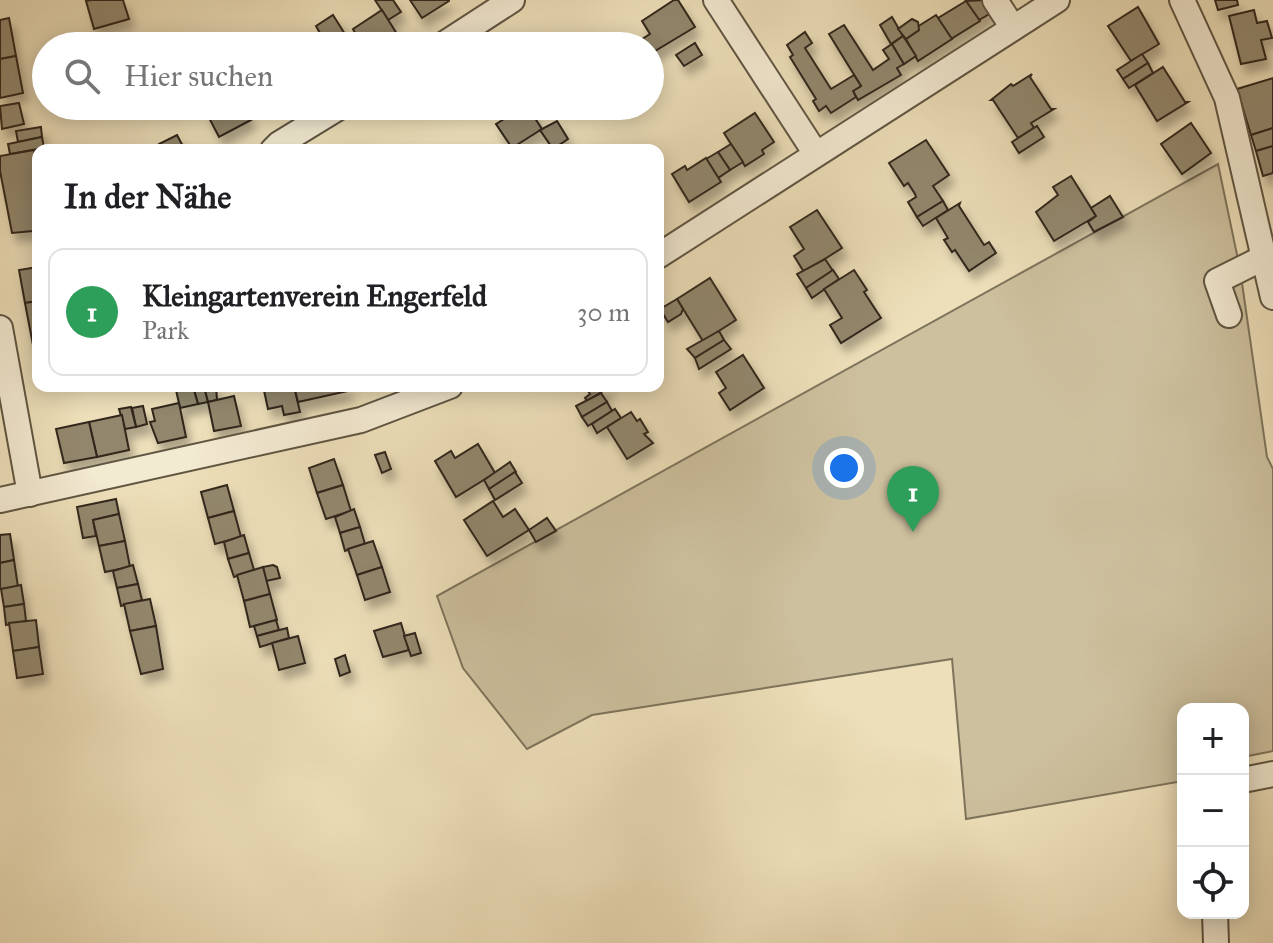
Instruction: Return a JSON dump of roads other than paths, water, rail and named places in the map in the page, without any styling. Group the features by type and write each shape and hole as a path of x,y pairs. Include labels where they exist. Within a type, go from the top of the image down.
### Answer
{"street":[{"path":"463,32 512,0"},
{"path":"716,0 816,154"},
{"path":"995,0 1013,28"},
{"path":"664,252 1057,0"},
{"path":"1182,0 1227,98 1273,297"},
{"path":"279,144 318,120"},
{"path":"1229,315 1217,281 1263,258"},
{"path":"0,328 30,494"},
{"path":"0,500 361,420 434,392"},
{"path":"1249,779 1273,774"},
{"path":"1215,919 1216,943"}],"place":[{"name":"Kleingartenverein Engerfeld","path":"913,532"}]}
